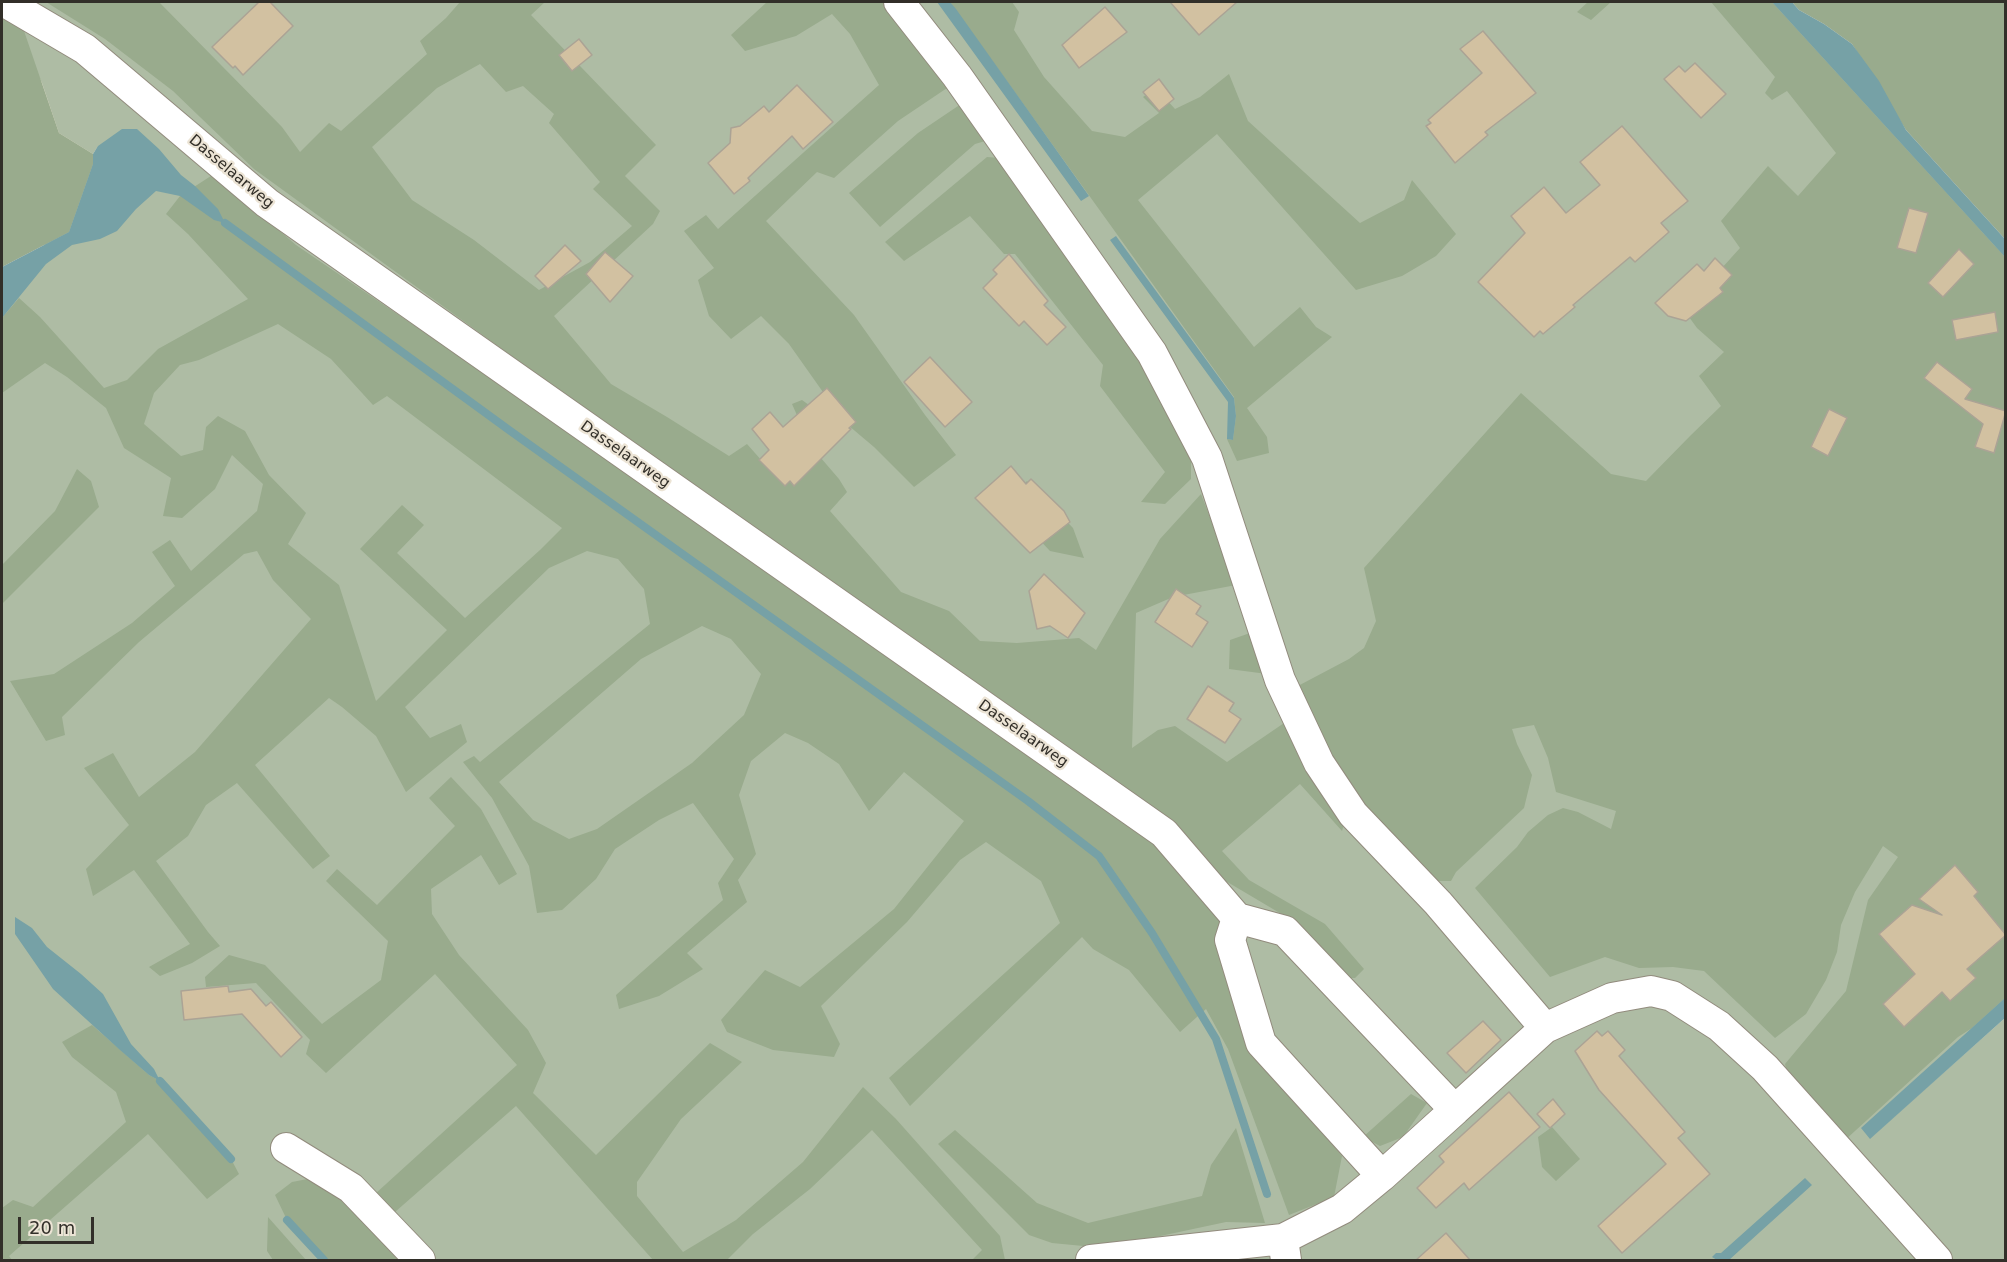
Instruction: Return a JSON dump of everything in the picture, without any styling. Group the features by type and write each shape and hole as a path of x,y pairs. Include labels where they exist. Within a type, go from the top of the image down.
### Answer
{"street":[{"name":"Dasselaarweg","path":"5,2 85,49 267,203 1164,833 1237,918"},
{"path":"898,2 957,76 1152,353 1207,458 1280,680 1319,763 1353,814 1438,903 1545,1028"},
{"path":"1382,1176 1261,1043 1230,940 1237,918 1285,931 1455,1110"},
{"path":"1090,1260 1284,1250 1342,1209 1382,1176 1545,1028 1612,998 1651,991 1672,996 1719,1026 1765,1068 1937,1260"},
{"path":"286,1148 351,1188 420,1260"}],"green space":[{"path":"2,2 1780,2 2005,252 2005,1000 1870,1138 2005,1018 2005,1260 2,1260 2,313 65,211 98,146 93,154 59,133 42,83"},
{"path":"46,2 159,2 282,127 300,152 329,123 341,131 427,54 420,41 460,2 545,2 531,15 656,145 625,176 660,211 653,224 554,316 611,384 729,456 747,444 770,470 804,431 792,404 802,400 820,413 830,402 789,344 761,316 731,339 709,316 698,280 714,268 684,231 706,215 718,229 879,85 850,34 832,14 796,36 745,51 731,35 767,2 884,2 950,86 898,121 834,178 817,172 766,221 854,315 956,455 914,487 874,447 842,420 814,450 847,492 830,511 901,592 949,611 980,641 1017,643 1079,638 1096,650 1160,539 1201,494 1236,585 1173,597 1136,613 1132,748 1158,730 1175,726 1227,762 1287,721 1347,815 1342,831 1300,784 1222,851 1249,880 1325,924 1364,969 1355,978 1346,978 1300,925 1224,880 1178,829 688,484 254,169 173,91 105,39","holes":["480,64 506,92 523,86 554,114 549,123 600,182 593,189 632,226 590,262 539,290 474,240 412,200 372,147 437,88"]},
{"path":"950,2 1012,2 1019,12 1014,30 1044,77 1092,131 1125,137 1159,113 1143,97 1156,88 1175,109 1200,97 1229,74 1248,121 1360,223 1404,200 1412,180 1456,234 1436,256 1402,276 1356,290 1217,134 1138,200 1254,347 1300,307 1316,327 1332,337 1247,408 1267,437 1269,453 1237,461 1227,439 1233,440 1236,416 1234,397"},
{"path":"1588,2 1611,2 1591,20 1577,12"},
{"path":"1711,2 1772,2 2005,257 2005,998 1972,1028 1958,1037 1844,1141 1789,1080 1785,1064 1846,991 1868,900 1898,857 1883,846 1855,892 1841,925 1837,952 1826,980 1806,1014 1775,1038 1704,971 1673,967 1639,968 1605,957 1550,977 1475,888 1517,847 1528,832 1548,815 1563,808 1578,812 1611,829 1616,811 1556,792 1548,758 1534,725 1512,729 1532,775 1524,808 1456,872 1451,881 1433,881 1345,786 1296,687 1349,659 1364,648 1376,621 1364,568 1521,393 1611,474 1646,481 1721,406 1699,376 1724,352 1697,328 1684,310 1740,248 1721,221 1768,166 1798,196 1836,153 1787,91 1772,100 1765,93 1775,77"},
{"path":"1792,2 2005,2 2005,239 1906,130 1852,44 1799,10"},
{"path":"2,15 23,28 59,133 93,154 93,164 69,232 2,267"},
{"path":"961,104 992,139 975,144 880,227 849,193 918,133"},
{"path":"987,157 1000,158 1123,329 1191,457 1191,479 1165,504 1141,502 1165,472 1100,386 1103,365 1015,254 1004,254 970,216 904,261 885,242"},
{"path":"214,174 296,245 532,406 1161,844 1222,914 1231,986 1243,1037 1342,1156 1334,1197 1289,1215 1228,1049 1206,1009 1180,1032 1129,970 1093,949 1082,937 910,1106 889,1078 1060,923 1041,881 986,842 960,860 907,922 821,1006 840,1044 834,1057 773,1050 727,1032 721,1020 765,970 800,987 894,909 964,821 904,772 869,811 839,764 808,743 785,733 751,761 739,795 756,854 738,880 747,902 687,953 703,969 659,996 619,1009 616,995 723,900 718,883 734,859 693,803 659,820 615,849 596,879 562,910 537,913 529,866 492,798 463,762 474,756 480,762 650,624 644,589 618,559 587,551 549,568 405,707 430,738 461,724 467,742 406,792 376,736 329,698 255,765 330,856 313,869 237,783 206,805 188,836 156,861 220,946 192,963 160,976 149,967 190,944 134,870 93,896 86,869 129,825 84,768 113,753 139,797 195,752 311,619 273,580 257,551 244,554 139,642 62,717 65,735 46,741 10,681 54,674 132,623 175,586 152,552 170,540 191,571 257,511 263,484 232,455 215,489 182,518 163,516 171,478 124,448 106,408 67,377 45,363 2,393 2,318 19,298 40,317 104,388 127,380 158,349 248,299 188,234 166,214 180,196","holes":["278,324 331,359 373,405 387,396 562,528 465,618 397,553 424,525 402,505 360,549 447,630 376,701 339,585 288,544 306,513 269,475 245,431 218,416 206,427 203,450 181,456 144,424 154,393 180,365 199,360","702,626 731,639 761,674 744,715 692,763 597,829 569,839 533,820 499,782 641,659"]},
{"path":"77,469 91,481 99,507 2,604 2,565 55,511"},
{"path":"1027,481 1073,528 1084,558 1050,551 1005,503"},
{"path":"1250,633 1267,674 1229,669 1230,640"},
{"path":"451,777 481,809 517,874 499,885 481,855 431,889 432,914 459,955 528,1030 546,1063 533,1093 596,1155 710,1043 742,1062 681,1119 637,1182 637,1196 683,1252 736,1220 803,1162 863,1087 896,1119 1000,1236 1005,1260 972,1260 982,1250 872,1130 810,1189 753,1234 727,1260 653,1260 516,1106 395,1212 375,1194 517,1065 435,974 326,1073 306,1054 310,1040 256,983 206,987 205,977 229,955 265,965 322,1024 381,980 388,941 326,881 337,869 377,905 455,826 429,798"},
{"path":"92,1025 149,1075 160,1081 231,1159 239,1174 207,1199 148,1134 9,1256 12,1260 2,1260 2,1208 13,1200 33,1207 126,1122 116,1092 72,1057 62,1042"},
{"path":"1411,1094 1427,1103 1403,1137 1380,1146 1363,1137"},
{"path":"1552,1127 1580,1159 1556,1181 1542,1167 1538,1137"},
{"path":"1236,1128 1265,1223 1226,1222 1104,1248 1052,1243 1029,1235 938,1144 955,1130 1037,1203 1088,1223 1202,1196 1211,1165"},
{"path":"313,1178 333,1189 398,1260 324,1260 287,1220 275,1195 292,1182"},
{"path":"268,1217 306,1260 273,1260 267,1251"}],"water":[{"path":"937,2 950,2 956,9 1089,196 1081,201"},
{"path":"1772,2 1792,2 1799,10 1852,44 1879,81 1906,130 2005,239 2005,257"},
{"path":"122,129 137,129 159,149 181,175 218,209 225,223 214,220 180,196 156,191 117,231 100,239 72,245 46,264 2,318 2,267 69,232 93,164 93,154 98,146"},
{"path":"1116,236 1234,398 1236,416 1233,440 1227,439 1228,402 1110,240"},
{"path":"15,917 32,928 47,947 103,994 131,1044 154,1069 160,1081 149,1075 53,989 15,934"},
{"path":"2005,998 2005,1018 1870,1139 1861,1128"},
{"path":"1805,1178 1812,1185 1729,1260 1717,1260 1712,1257 1716,1253 1721,1253"}],"building":[{"path":"259,2 270,2 293,26 243,75 212,47"},
{"path":"1170,2 1237,2 1199,35"},
{"path":"1105,7 1127,32 1079,68 1062,45"},
{"path":"1483,31 1536,93 1485,132 1488,135 1455,163 1426,126 1431,123 1428,120 1482,73 1460,49"},
{"path":"579,39 592,55 572,71 559,55"},
{"path":"1695,63 1726,94 1701,118 1664,79 1679,66 1685,72"},
{"path":"1159,79 1174,99 1159,111 1143,92"},
{"path":"797,85 833,122 803,149 792,136 748,178 750,181 734,194 708,163 730,143 731,128 740,126 764,106 769,112"},
{"path":"1622,126 1688,201 1661,223 1669,232 1635,262 1630,257 1573,305 1575,307 1543,334 1540,331 1534,337 1478,282 1525,233 1511,216 1544,187 1566,213 1600,185 1580,162"},
{"path":"1909,208 1928,213 1916,253 1897,248"},
{"path":"565,245 581,261 548,289 535,276"},
{"path":"1959,249 1974,264 1943,297 1928,283"},
{"path":"605,252 633,276 610,302 586,274"},
{"path":"1009,254 1048,301 1044,305 1066,327 1047,345 1024,321 1019,326 983,288 997,274 993,270"},
{"path":"1715,258 1732,275 1720,288 1723,292 1686,321 1668,316 1655,303 1697,264 1704,271"},
{"path":"1995,312 1998,332 1956,340 1952,320"},
{"path":"930,357 972,402 945,427 904,382"},
{"path":"1937,362 1972,389 1965,399 2006,411 1994,453 1975,447 1983,424 1924,378"},
{"path":"827,388 856,422 794,486 790,481 785,486 759,460 769,450 752,429 770,412 783,427"},
{"path":"1829,409 1847,418 1828,456 1811,447"},
{"path":"1011,466 1026,484 1031,479 1064,511 1070,522 1030,553 975,498"},
{"path":"1044,574 1085,613 1068,638 1050,626 1037,629 1029,591"},
{"path":"1176,589 1201,606 1196,614 1208,622 1192,647 1155,622"},
{"path":"1208,686 1234,703 1229,711 1241,719 1225,743 1187,719"},
{"path":"1955,865 1978,892 1974,896 2006,935 1967,969 1976,978 1950,1001 1942,992 1904,1027 1883,1004 1915,974 1879,934 1912,905 1942,915 1919,899"},
{"path":"228,986 229,992 251,989 266,1006 271,1002 302,1037 281,1057 242,1014 184,1020 181,991"},
{"path":"1483,1021 1501,1040 1466,1073 1447,1053"},
{"path":"1597,1031 1602,1036 1608,1031 1625,1050 1619,1056 1685,1132 1678,1138 1710,1174 1622,1253 1598,1226 1666,1164 1599,1090 1575,1051"},
{"path":"1509,1092 1540,1127 1469,1190 1464,1183 1436,1208 1417,1188 1444,1162 1439,1156"},
{"path":"1553,1099 1565,1114 1550,1128 1537,1114"},
{"path":"1446,1233 1470,1260 1416,1260"}],"waterway":[{"path":"225,223 509,430 1028,801 1099,856 1152,933 1216,1039 1267,1194"},
{"path":"160,1081 231,1159"},
{"path":"287,1220 324,1260"}]}
